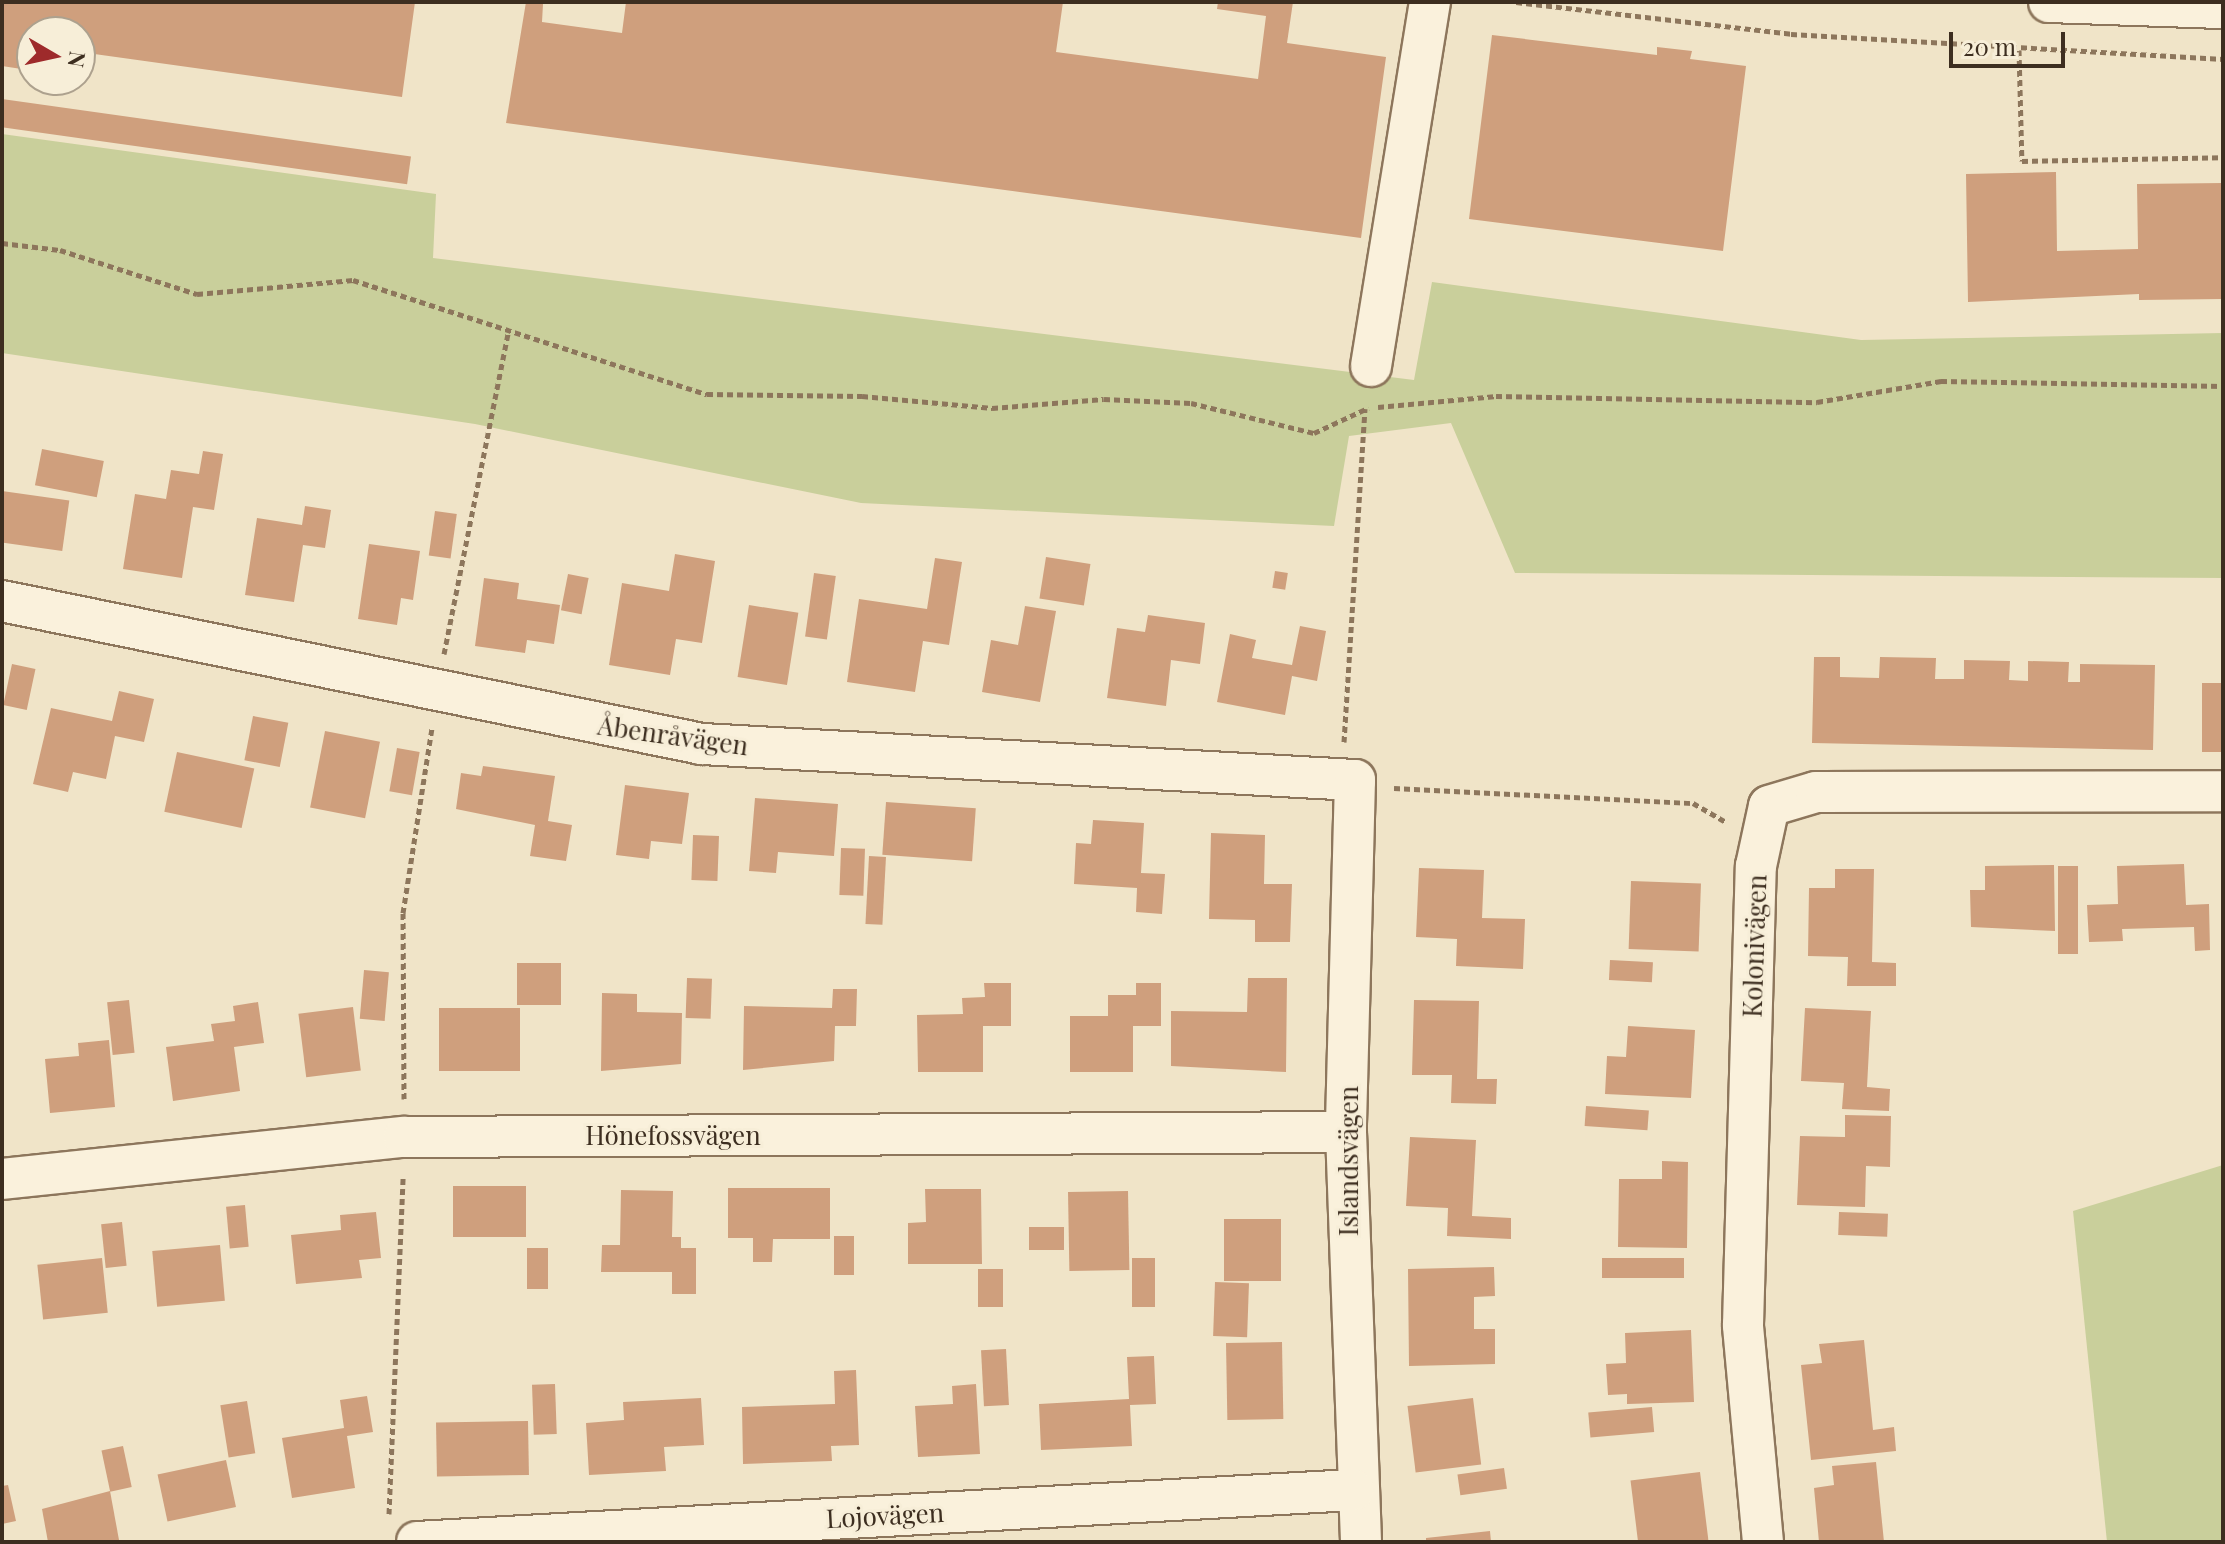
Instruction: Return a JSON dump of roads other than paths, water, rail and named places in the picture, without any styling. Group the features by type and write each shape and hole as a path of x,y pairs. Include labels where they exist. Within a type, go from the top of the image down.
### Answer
{"street":[{"path":"1371,366 1430,2"},
{"path":"2049,2 2223,8"},
{"name":"Åbenråvägen","path":"2,601 437,695 702,744 1350,783"},
{"name":"Islandsvägen","path":"1350,783 1346,1132 1354,1490 1361,1542"},
{"name":"Kolonivägen","path":"1763,1542 1743,1325 1756,866 1769,806 1816,792 2223,791"},
{"name":"Hönefossvägen","path":"2,1179 404,1137 1346,1132"},
{"name":"Lojovägen","path":"403,1534 1354,1490"}]}
